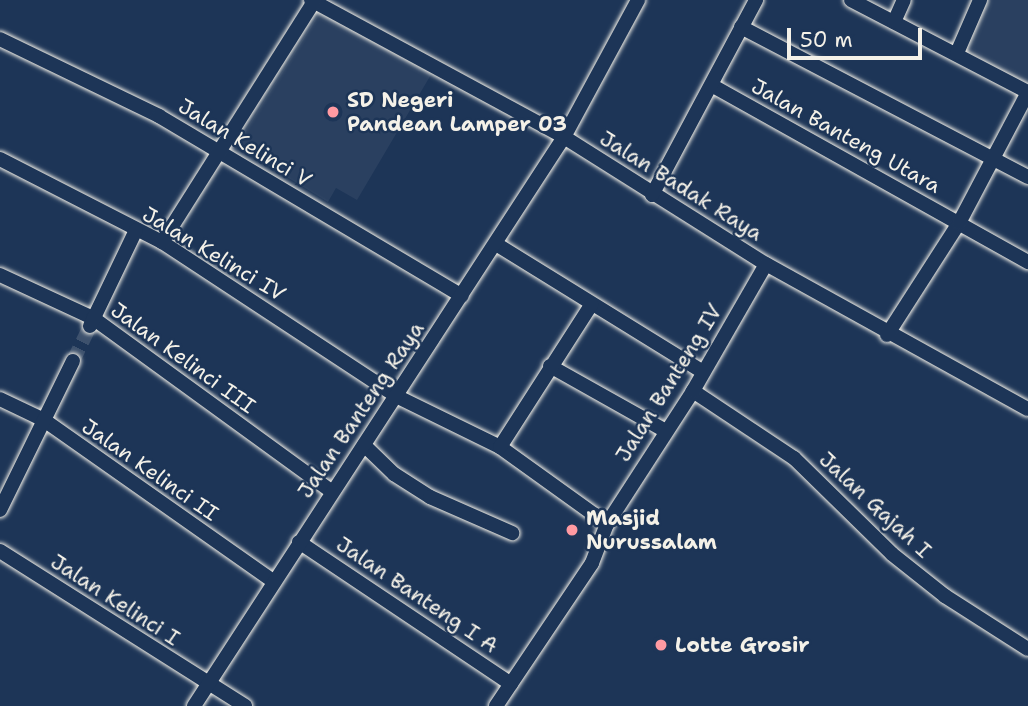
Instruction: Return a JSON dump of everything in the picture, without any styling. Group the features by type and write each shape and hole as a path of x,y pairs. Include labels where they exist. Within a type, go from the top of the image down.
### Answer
{"street":[{"name":"Jalan Banteng Raya","path":"194,706 272,580 398,397 564,137 638,0"},
{"path":"652,195 713,86 756,0"},
{"path":"851,0 1028,92 959,223 887,335"},
{"path":"894,22 904,0"},
{"path":"957,53 980,0"},
{"name":"Jalan Badak Raya","path":"313,1 564,137 652,195 887,335 1028,409"},
{"path":"162,242 216,151 313,1"},
{"path":"741,27 1028,177"},
{"name":"Jalan Kelinci V","path":"0,39 159,117 461,296"},
{"name":"Jalan Banteng Utara","path":"713,86 1028,262"},
{"name":"Jalan Kelinci IV","path":"0,159 162,242 398,397 500,447 607,524"},
{"path":"91,322 136,230"},
{"path":"496,244 703,372"},
{"name":"Jalan Banteng IV","path":"496,706 592,563 607,524 693,391 766,264"},
{"name":"Jalan Kelinci III","path":"0,275 91,322 331,492"},
{"path":"500,447 591,305"},
{"path":"0,510 74,361"},
{"path":"550,366 666,431"},
{"name":"Jalan Gajah I","path":"693,391 794,458 892,554 945,596 1028,649"},
{"name":"Jalan Kelinci II","path":"0,399 44,421 272,580"},
{"path":"365,445 394,474 430,497 512,533"},
{"name":"Jalan Banteng I A","path":"299,542 511,684"},
{"name":"Jalan Kelinci I","path":"0,551 245,706"}],"shaded area":[{"path":"985,0 1028,0 1028,86 965,50"},
{"name":"SD Negeri Pandean Lamper 03","path":"321,10 432,73 357,200 336,188 328,202 236,146"}],"tunnel":[{"path":"73,361 90,326"}],"place":[{"name":"SD Negeri Pandean Lamper 03","path":"333,112"},
{"name":"Masjid Nurussalam","path":"572,530"},
{"name":"Lotte Grosir","path":"661,645"}]}
